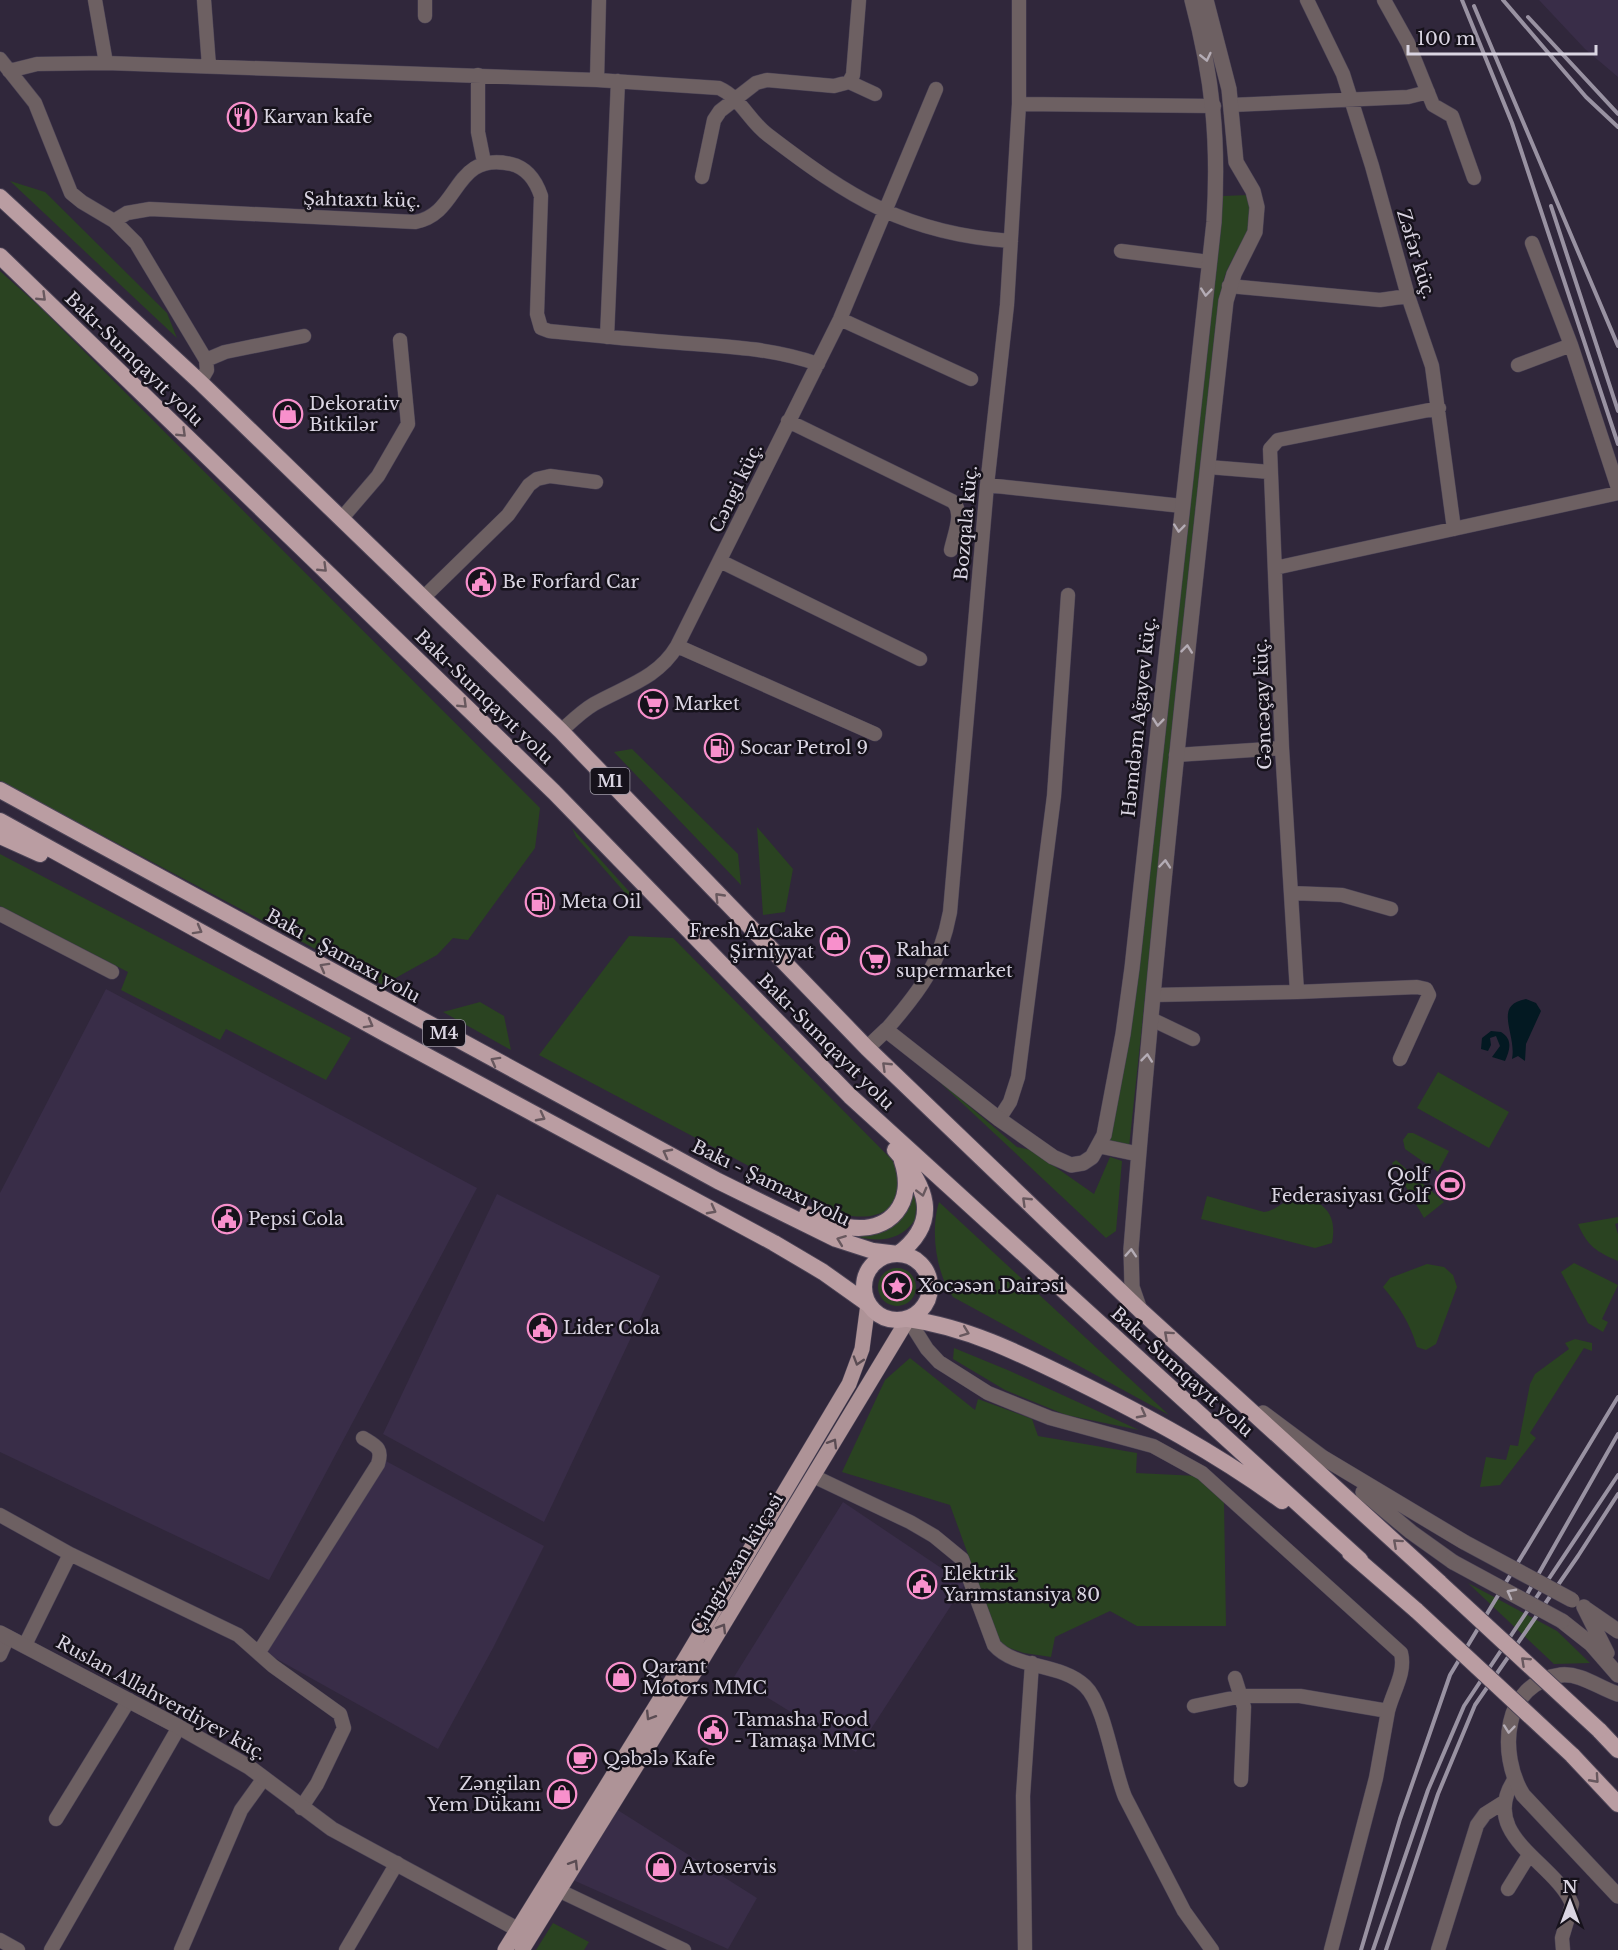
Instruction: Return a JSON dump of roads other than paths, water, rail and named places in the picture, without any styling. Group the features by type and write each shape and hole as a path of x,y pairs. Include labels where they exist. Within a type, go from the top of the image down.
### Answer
{"highway":[{"name":"Bakı-Sumqayıt yolu","path":"0,197 200,382 561,730 867,1048 1140,1310 1440,1582 1618,1750"},
{"name":"Bakı-Sumqayıt yolu","path":"0,256 554,792 849,1096 1360,1560"},
{"name":"Bakı - Şamaxı yolu","path":"0,790 718,1180 836,1239 865,1249 897,1254"},
{"name":"M4","path":"0,821 774,1242 823,1272 868,1304"},
{"name":"M4","path":"0,836 164,912"},
{"path":"849,1096 917,1177 925,1198 925,1211 917,1234 897,1254 881,1258 869,1271 864,1287 868,1304 882,1317 949,1326 983,1339 1138,1411 1235,1468 1360,1560 1572,1755 1618,1804"},
{"path":"718,1180 836,1225 848,1228 870,1227 890,1218 905,1201 907,1182 900,1155"},
{"path":"897,1254 919,1262 930,1282 926,1305 908,1319"}],"main road":[{"name":"Çingiz xan küçəsi","path":"505,1950 724,1594 849,1384 862,1349 868,1304"},
{"name":"Çingiz xan küçəsi","path":"522,1950 908,1319"}],"street":[{"path":"95,0 106,63"},
{"path":"204,0 209,66"},
{"path":"425,0 425,16"},
{"path":"597,80 599,0"},
{"path":"849,82 853,75 859,0"},
{"name":"Bozqala küç.","path":"886,1030 921,990 945,940 960,813 987,485 1002,358 1019,104 1019,0"},
{"name":"Həmdəm Ağayev küç.","path":"1100,1146 1124,1034 1216,188 1214,106 1211,81 1192,0"},
{"path":"1140,1310 1130,1267 1138,1154 1176,755 1229,286 1250,244 1257,221 1255,198 1236,162 1231,105 1206,0"},
{"name":"Zəfər küç.","path":"1307,0 1330,45 1351,99 1408,296 1432,366 1454,529"},
{"path":"1384,0 1408,43 1433,105 1452,116 1474,178"},
{"path":"0,59 35,103 71,193 114,221 136,243 206,360 207,369 200,382"},
{"path":"9,71 38,64 106,63 478,75 719,88 735,98 762,131 850,194 884,212 940,230 1011,241"},
{"path":"478,75 477,132 484,162 516,165 536,182 541,196 537,314 541,328 607,337 735,346 778,352 818,364"},
{"path":"702,177 714,120 735,98 762,80 834,86 849,82 875,94"},
{"path":"607,337 618,81"},
{"name":"Cəngi küç.","path":"561,730 592,705 662,668 677,646 840,319 936,89"},
{"path":"1019,104 1214,106 1408,97 1428,92"},
{"name":"Şahtaxtı küç.","path":"114,221 128,213 150,208 415,222 428,220 436,214 465,177 484,162"},
{"path":"1533,243 1571,345 1618,488"},
{"path":"1121,251 1209,262"},
{"path":"1229,286 1380,300 1408,296"},
{"path":"840,319 971,379"},
{"path":"206,360 225,352 304,336"},
{"path":"342,518 378,476 408,424 400,340"},
{"path":"1518,364 1571,345"},
{"name":"Gəncəçay küç.","path":"1297,992 1282,748 1269,448 1278,440 1439,408"},
{"path":"789,421 957,504 959,513 951,550"},
{"path":"1208,467 1270,472"},
{"path":"424,597 508,515 529,485 537,479 550,476 596,482"},
{"path":"987,485 1182,506"},
{"path":"1275,568 1618,493"},
{"path":"720,561 920,658"},
{"path":"999,1119 1010,1101 1018,1077 1054,796 1068,594"},
{"path":"677,646 875,734"},
{"path":"1176,755 1282,748"},
{"path":"1291,893 1342,895 1365,899 1391,909"},
{"path":"0,914 112,972"},
{"path":"1153,995 1417,987 1426,989 1429,995 1400,1059"},
{"path":"1151,1019 1193,1039"},
{"path":"867,1048 886,1030 999,1119 1062,1163 1083,1163 1100,1146 1138,1154"},
{"path":"908,1319 933,1356 969,1383 1012,1404 1050,1418 1153,1446 1202,1473 1401,1653 1403,1670 1388,1711 1380,1762 1331,1950"},
{"path":"1211,1374 1322,1457 1411,1532 1453,1562 1562,1621 1591,1644 1617,1673"},
{"path":"260,1652 378,1464 381,1454 379,1448 363,1438"},
{"path":"1322,1457 1464,1542 1578,1604 1618,1631"},
{"path":"813,1476 910,1522 954,1551 968,1575 994,1645 1002,1653 1072,1677 1094,1697 1125,1797 1184,1911 1212,1950"},
{"path":"0,1515 70,1554 238,1635 260,1652 273,1666 340,1713 344,1721 344,1728 317,1784 302,1808"},
{"path":"25,1645 70,1554"},
{"path":"1578,1604 1617,1673"},
{"path":"0,1655 4,1635"},
{"name":"Ruslan Allahverdiyev küç.","path":"4,1635 179,1727 264,1778 332,1829 517,1929"},
{"path":"1025,1950 1023,1797 1032,1663"},
{"path":"1618,1694 1572,1676 1561,1675 1541,1680 1531,1687 1513,1709 1510,1721 1509,1763 1514,1780 1523,1795 1618,1896"},
{"path":"1235,1678 1242,1696 1241,1780"},
{"path":"1194,1706 1242,1696 1313,1697 1388,1711"},
{"path":"56,1819 129,1700"},
{"path":"51,1950 179,1727"},
{"path":"181,1950 241,1810 264,1778"},
{"path":"1514,1780 1505,1794 1504,1802 1510,1829 1572,1904 1562,1938 1563,1950"},
{"path":"1438,1950 1477,1825 1485,1814 1504,1802"},
{"path":"1508,1889 1529,1854"},
{"path":"346,1950 397,1863"},
{"path":"558,1890 684,1950"},
{"path":"0,1940 18,1950"}],"water":[{"path":"1526,999 1536,1003 1541,1011 1526,1044 1525,1061 1518,1056 1512,1059 1513,1049 1508,1014 1510,1007 1516,1002"},
{"path":"1491,1031 1501,1032 1509,1041 1505,1061 1492,1057 1500,1046 1496,1036 1490,1038 1491,1045 1488,1051 1481,1049 1482,1038"}],"railway":[{"path":"1462,0 1512,123 1618,444"},
{"path":"1503,0 1586,97 1618,127"},
{"path":"1474,6 1618,346"},
{"path":"1528,17 1618,114"},
{"path":"1551,206 1618,411"},
{"path":"1361,1950 1400,1819 1450,1675 1618,1397"},
{"path":"1526,1596 1618,1434"},
{"path":"1373,1950 1428,1790 1464,1706 1618,1475"},
{"path":"1386,1950 1438,1794 1475,1705 1618,1494"}],"place":[{"name":"Karvan kafe","path":"242,117"},
{"name":"Dekorativ Bitkilər","path":"288,414"},
{"name":"Be Forfard Car","path":"481,582"},
{"name":"Market","path":"653,704"},
{"name":"Socar Petrol 9","path":"719,748"},
{"name":"Meta Oil","path":"540,902"},
{"name":"Fresh AzCake Şirniyyat","path":"835,941"},
{"name":"Rahat supermarket","path":"875,960"},
{"name":"Qolf Federasiyası Golf","path":"1450,1185"},
{"name":"Pepsi Cola","path":"227,1219"},
{"name":"Xocəsən Dairəsi","path":"897,1286"},
{"name":"Lider Cola","path":"542,1328"},
{"name":"Elektrik Yarımstansiya 80","path":"922,1584"},
{"name":"Qarant Motors MMC","path":"621,1677"},
{"name":"Tamasha Food - Tamaşa MMC","path":"713,1730"},
{"name":"Qəbələ Kafe","path":"582,1759"},
{"name":"Zəngilan Yem Dükanı","path":"562,1794"},
{"name":"Avtoservis","path":"661,1867"}]}
